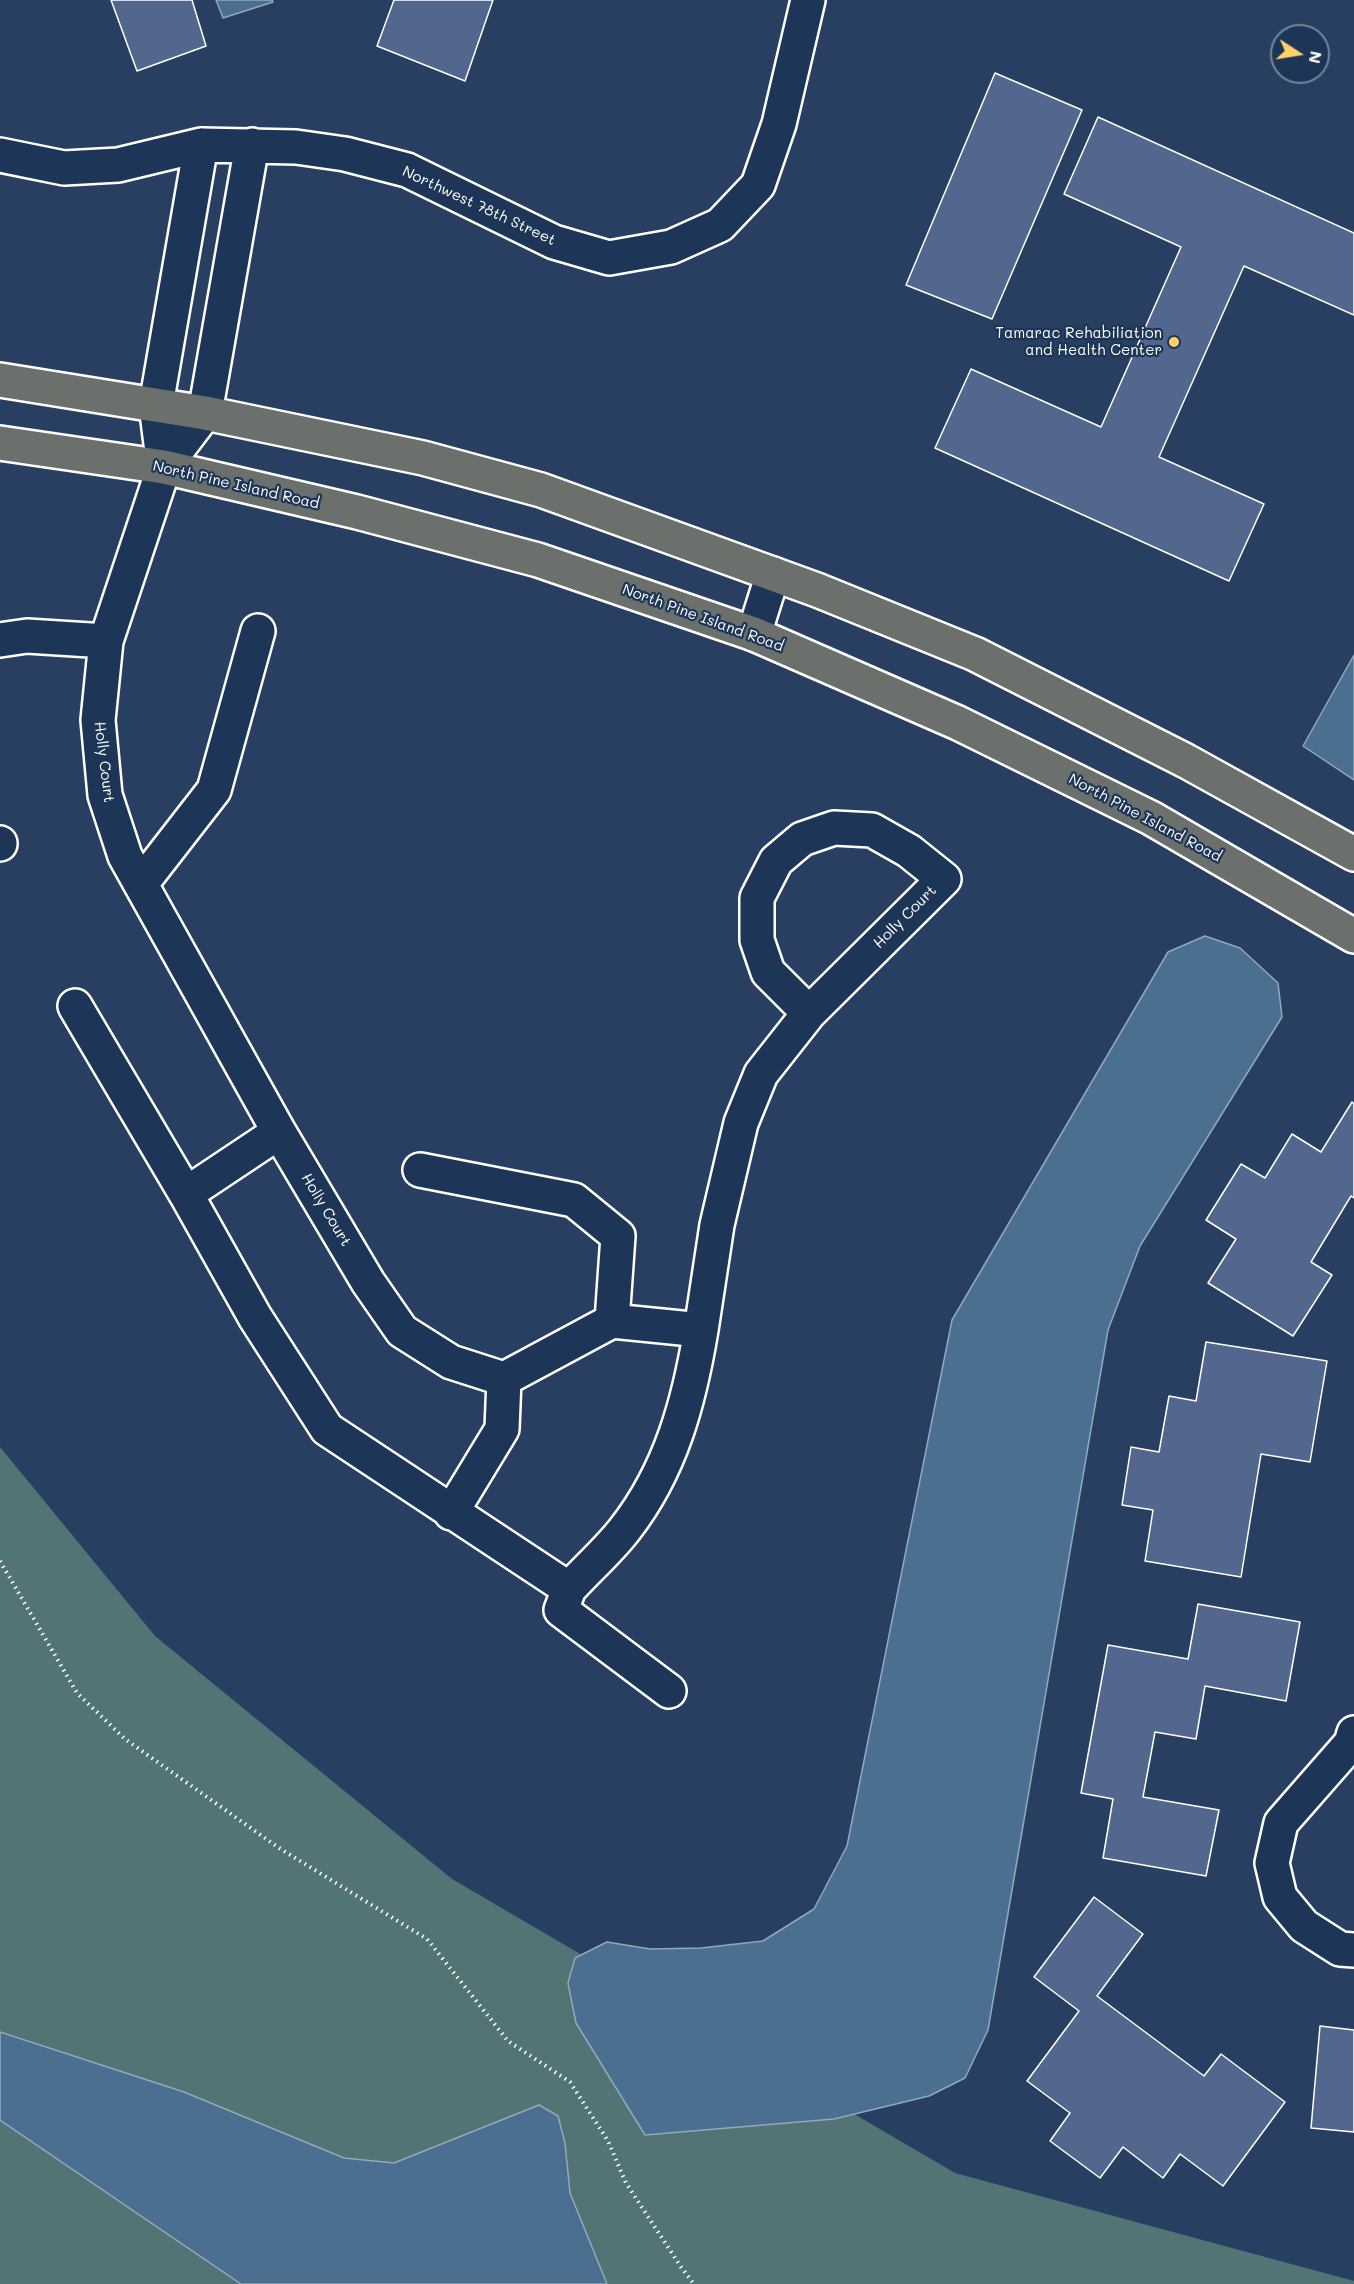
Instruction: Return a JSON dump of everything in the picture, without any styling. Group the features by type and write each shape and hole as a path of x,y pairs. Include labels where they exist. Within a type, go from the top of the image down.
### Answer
{"main road":[{"path":"0,380 205,412 423,458 541,490 773,574 975,654 1186,760 1354,854"},
{"name":"North Pine Island Road","path":"0,442 164,467 357,512 538,560 754,634 958,723 1151,818 1354,936"}],"lane":[{"name":"Northwest 78th Street","path":"0,155 64,168 118,165 201,145 297,147 345,154 406,170 554,243 609,258 671,247 720,225 758,185 780,124 808,0"},
{"path":"164,467 156,405 201,145"},
{"path":"164,467 205,412 252,145"},
{"name":"Holly Court","path":"164,467 106,641 98,720 105,795 125,856 279,1132 368,1282 402,1331 452,1362 504,1379"},
{"path":"754,634 773,574"},
{"path":"141,884 214,790 258,631"},
{"path":"0,640 27,636 106,641"},
{"name":"Holly Court","path":"569,1589 625,1529 669,1456 693,1379 717,1225 741,1123 760,1074 809,1013 945,879 909,850 872,831 834,828 802,839 776,861 757,898 757,940 768,972 809,1013"},
{"path":"75,1006 186,1194 255,1317 327,1429 569,1589 561,1610 669,1691"},
{"path":"186,1194 279,1132"},
{"path":"420,1170 574,1200 618,1236 612,1321"},
{"path":"451,1513 501,1429 504,1379 612,1321 701,1330"},
{"path":"1353,1740 1281,1823 1272,1863 1280,1897 1304,1926 1340,1949 1354,1950"}],"path":[{"path":"0,1561 77,1694 125,1738 279,1848 427,1939 508,2041 570,2082 608,2141 626,2183 694,2284"}],"green space":[{"path":"0,1447 155,1636 452,1879 955,2173 1354,2281 1354,2284 0,2284"}],"water":[{"path":"216,0 272,0 273,2 223,18"},
{"path":"1354,655 1354,780 1303,746"},
{"path":"1205,936 1240,948 1278,983 1282,1017 1140,1246 1108,1330 988,2030 965,2078 929,2096 834,2119 645,2135 576,2023 568,1983 575,1958 607,1942 650,1949 701,1948 763,1941 814,1909 847,1846 952,1320 1168,952"},
{"path":"0,2032 184,2092 344,2158 394,2163 539,2105 558,2116 565,2143 570,2193 607,2284 241,2284 0,2120"}],"building":[{"path":"111,0 192,0 206,46 137,71"},
{"path":"394,0 493,0 465,81 377,46"},
{"path":"995,73 1082,110 992,319 906,285"},
{"name":"Tamarac Rehabiliation and Health Center","path":"1098,117 1354,233 1354,315 1244,266 1159,457 1264,504 1229,581 935,448 971,369 1101,427 1181,247 1064,194"},
{"path":"1352,1102 1354,1104 1354,1198 1351,1196 1311,1262 1332,1275 1293,1336 1208,1283 1236,1239 1206,1220 1241,1164 1265,1178 1292,1134 1321,1152"},
{"path":"1206,1342 1327,1361 1310,1462 1261,1454 1241,1577 1145,1561 1153,1510 1122,1505 1131,1447 1159,1452 1169,1396 1196,1401"},
{"path":"1198,1604 1300,1622 1286,1701 1205,1686 1196,1739 1155,1732 1143,1797 1219,1810 1206,1876 1103,1858 1113,1799 1081,1793 1108,1645 1188,1659"},
{"path":"1094,1897 1143,1934 1097,1996 1204,2076 1221,2054 1285,2102 1223,2186 1180,2154 1163,2178 1123,2147 1100,2178 1050,2141 1070,2113 1027,2081 1079,2011 1034,1977"},
{"path":"1320,2026 1354,2030 1354,2132 1311,2128"}],"place":[{"name":"Tamarac Rehabiliation and Health Center","path":"1174,342"}]}
